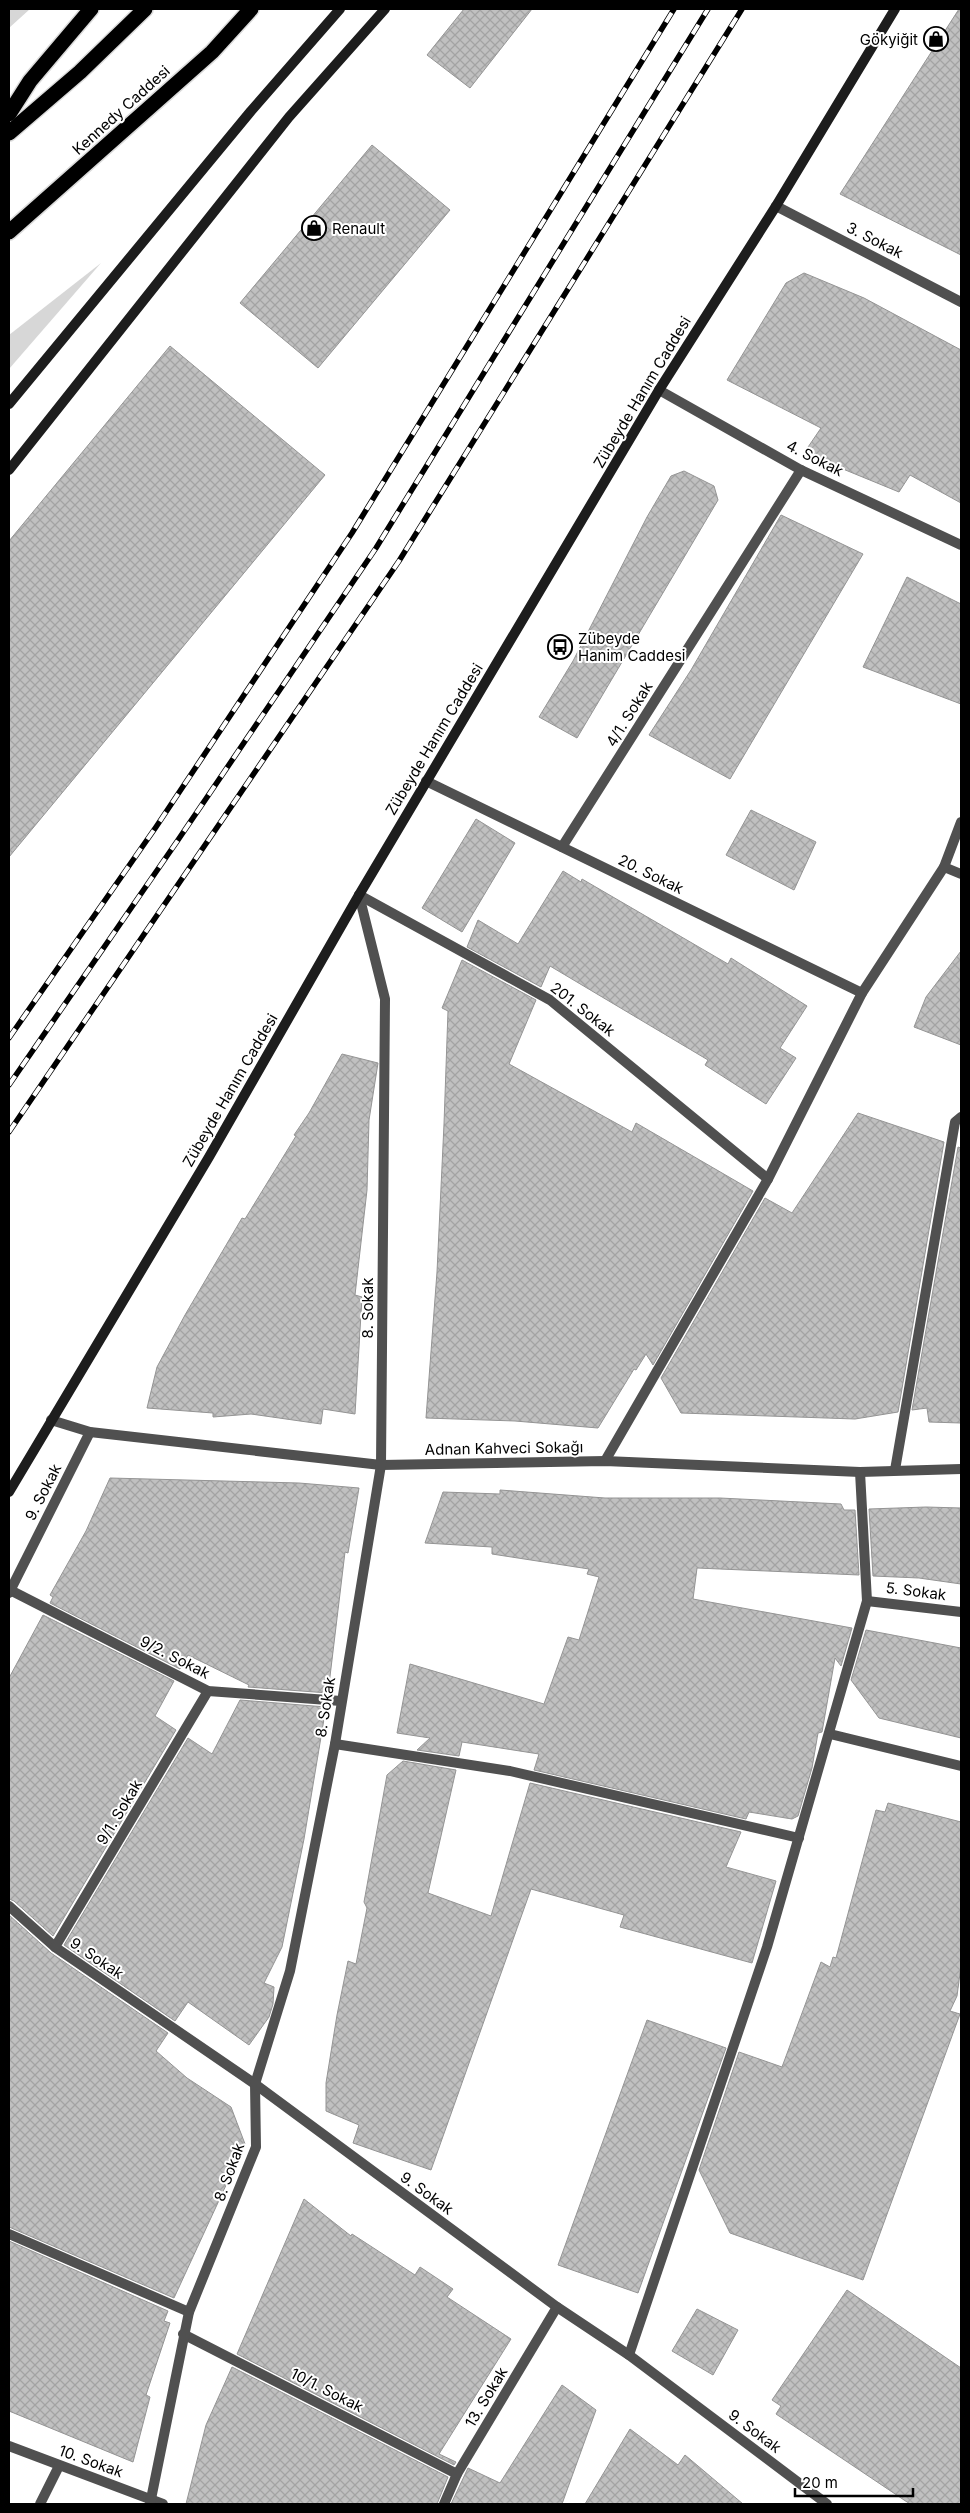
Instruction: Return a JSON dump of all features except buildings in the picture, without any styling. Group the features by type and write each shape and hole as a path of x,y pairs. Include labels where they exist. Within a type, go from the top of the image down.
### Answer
{"highway":[{"path":"9,114 30,81 91,9"},
{"path":"9,133 80,72 146,9"},
{"name":"Kennedy Caddesi","path":"9,232 212,52 251,9"}],"main road":[{"path":"9,404 239,126 340,9"},
{"path":"9,470 289,117 385,9"},
{"name":"Zübeyde Hanım Caddesi","path":"9,1492 209,1156 358,895 659,390 776,206 895,9"}],"street":[{"name":"3. Sokak","path":"776,206 961,302"},
{"name":"4. Sokak","path":"659,390 801,470 961,545"},
{"name":"4/1. Sokak","path":"562,847 801,470"},
{"name":"20. Sokak","path":"426,780 862,993"},
{"path":"605,1461 768,1179 862,993 944,867 961,822"},
{"path":"944,867 961,874"},
{"name":"201. Sokak","path":"358,895 550,1000 768,1179"},
{"name":"8. Sokak","path":"150,2501 189,2312 256,2147 255,2084 290,1971 335,1744 381,1464 385,999 358,895"},
{"path":"895,1470 955,1122 961,1117"},
{"name":"Adnan Kahveci Sokağı","path":"51,1420 90,1432 381,1464 605,1461 860,1472 961,1469"},
{"name":"9. Sokak","path":"9,1591 90,1432"},
{"path":"629,2355 767,1947 867,1601 860,1472"},
{"name":"9/2. Sokak","path":"9,1591 208,1691 341,1701"},
{"name":"5. Sokak","path":"867,1601 961,1612"},
{"name":"9/1. Sokak","path":"55,1947 208,1691"},
{"path":"830,1734 961,1766"},
{"path":"335,1744 510,1771 799,1838"},
{"name":"9. Sokak","path":"9,1906 55,1947 255,2084 557,2307 629,2355 827,2504"},
{"path":"9,2234 189,2312"},
{"name":"13. Sokak","path":"444,2504 457,2474 557,2307"},
{"name":"10/1. Sokak","path":"183,2334 457,2474"},
{"name":"10. Sokak","path":"9,2446 150,2501 163,2504"},
{"path":"40,2504 59,2466"}],"shaded area":[{"path":"9,9 30,9 9,28"},
{"path":"101,263 9,369 9,335"}],"railway":[{"path":"9,1038 156,827 352,533 674,9"},
{"path":"9,1085 376,548 708,9"},
{"path":"9,1132 399,561 742,9"}],"place":[{"name":"Gökyiğit","path":"936,39"},
{"name":"Renault","path":"314,228"},
{"name":"Zübeyde Hanim Caddesi","path":"560,647"}]}
